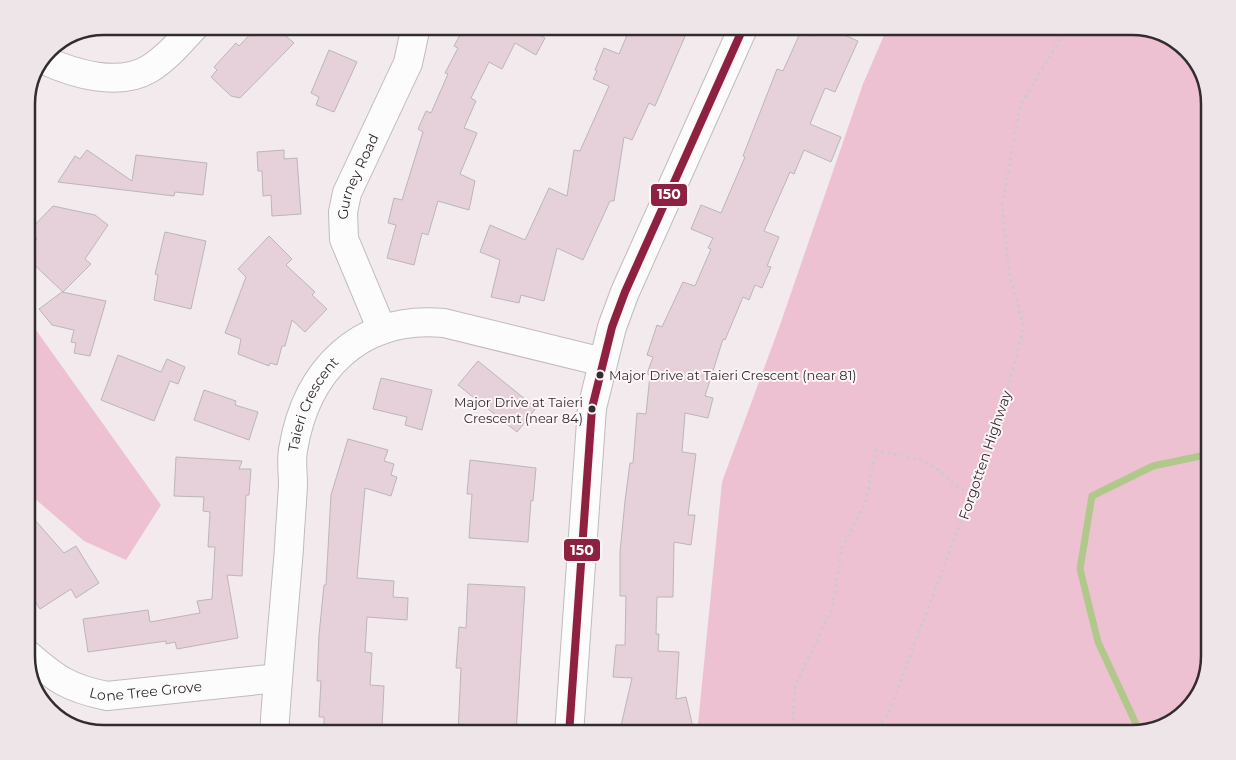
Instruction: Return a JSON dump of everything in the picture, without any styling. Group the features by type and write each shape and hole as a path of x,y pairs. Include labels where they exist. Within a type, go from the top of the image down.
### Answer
{"street":[{"path":"49,62 87,74 120,78 130,76 158,63 186,35"},
{"name":"Gurney Road","path":"382,330 344,239 343,212 347,193 408,63 414,35"},
{"path":"571,725 590,426 603,362 625,292 740,35"},
{"name":"Taieri Crescent","path":"275,725 290,536 293,452 299,422 308,396 327,367 352,345 382,330 414,323 444,323 603,362"},
{"name":"Lone Tree Grove","path":"35,661 58,680 90,693 107,696 278,678"}],"path":[{"name":"Forgotten Highway","path":"880,725 888,716 1002,412 1024,328 1009,272 1002,206 1020,106 1058,44 1062,35"},
{"path":"793,725 795,686 832,609 842,548 865,504 876,450 921,460 939,470 953,484 972,494"}],"shaded area":[{"path":"884,35 1132,35 1150,37 1166,44 1181,55 1196,78 1201,99 1201,656 1199,674 1187,698 1174,711 1158,720 1132,725 698,725 722,482 780,325 863,84"},
{"path":"35,329 161,505 126,560 84,541 35,499"}],"building":[{"path":"249,35 285,35 294,43 240,98 231,96 211,77 217,70 214,67 236,43 239,46"},
{"path":"460,35 540,35 545,38 536,55 515,43 502,69 489,62 471,98 476,101 464,128 477,133 460,174 475,181 469,210 438,201 428,235 422,233 414,265 387,258 396,225 388,223 394,198 402,200 423,132 418,129 426,111 431,113 448,74 445,73 458,48 454,46"},
{"path":"627,35 686,35 655,106 649,103 632,140 624,137 614,201 610,201 583,260 557,248 544,301 521,295 519,303 491,297 500,260 480,252 490,225 525,240 549,188 567,196 574,150 580,151 609,86 593,79 597,71 595,70 604,48 619,54"},
{"path":"799,35 844,35 858,41 835,92 825,88 810,124 841,137 831,162 804,150 794,174 790,172 764,231 779,237 767,266 771,267 762,288 755,285 749,300 743,297 725,340 723,339 705,396 713,398 708,418 685,413 682,452 696,454 688,515 695,515 691,545 674,542 673,597 657,597 656,634 659,634 658,651 679,652 676,699 686,697 692,725 621,725 632,678 613,677 616,645 625,645 626,596 620,596 620,552 630,463 633,463 637,413 646,414 650,375 647,374 653,357 647,355 657,325 662,327 683,282 695,286 711,249 708,248 713,238 691,229 701,205 721,213 745,157 743,156 777,69 783,71"},
{"path":"329,50 357,62 334,112 316,105 319,97 311,93"},
{"path":"87,150 132,181 136,155 207,163 203,195 175,192 174,196 58,182 75,156 80,159"},
{"path":"284,150 284,159 297,158 301,214 272,216 271,195 263,196 262,171 258,171 257,152"},
{"path":"53,206 95,215 108,225 85,259 91,264 63,292 35,266 35,241 37,239 35,237 35,225"},
{"path":"165,232 206,241 191,309 154,300 158,275 155,274"},
{"path":"269,236 292,259 286,265 315,292 312,295 327,309 305,332 292,320 285,346 282,346 277,365 270,363 269,366 238,354 241,339 225,333 246,277 238,269"},
{"path":"62,292 106,301 90,356 74,353 76,343 71,342 74,330 52,325 39,309"},
{"path":"118,355 161,372 167,359 185,367 178,384 170,381 154,421 101,400"},
{"path":"478,361 536,408 517,432 458,385"},
{"path":"381,378 432,390 422,430 405,425 407,417 373,409"},
{"path":"204,390 236,401 235,405 258,412 249,440 194,420"},
{"path":"348,439 388,450 384,461 394,464 391,475 397,477 391,496 365,488 357,578 394,581 393,597 408,598 407,620 367,617 365,652 372,653 370,685 384,686 382,725 324,725 324,717 319,717 321,681 317,681 319,635 324,585 326,585 331,495"},
{"path":"176,457 242,461 239,469 251,469 249,495 246,495 242,576 227,575 238,638 177,649 175,642 166,644 166,641 88,652 83,619 148,610 150,622 200,613 197,601 212,599 215,547 208,547 210,512 203,511 204,497 174,496"},
{"path":"470,460 536,468 533,501 531,500 528,542 469,538 472,494 467,494"},
{"path":"35,520 64,553 76,546 99,583 76,598 71,589 40,609 35,601"},
{"path":"468,584 525,587 517,725 458,725 461,668 456,668 459,627 466,628"}],"waterway":[{"path":"1136,725 1098,642 1080,569 1092,496 1153,466 1201,456"}],"transit line":[{"name":"150","path":"570,725 592,408 612,327 625,292 740,35"}],"place":[{"name":"Major Drive at Taieri Crescent (near 81)","path":"600,375"},
{"name":"Major Drive at Taieri Crescent (near 84)","path":"592,409"}]}
